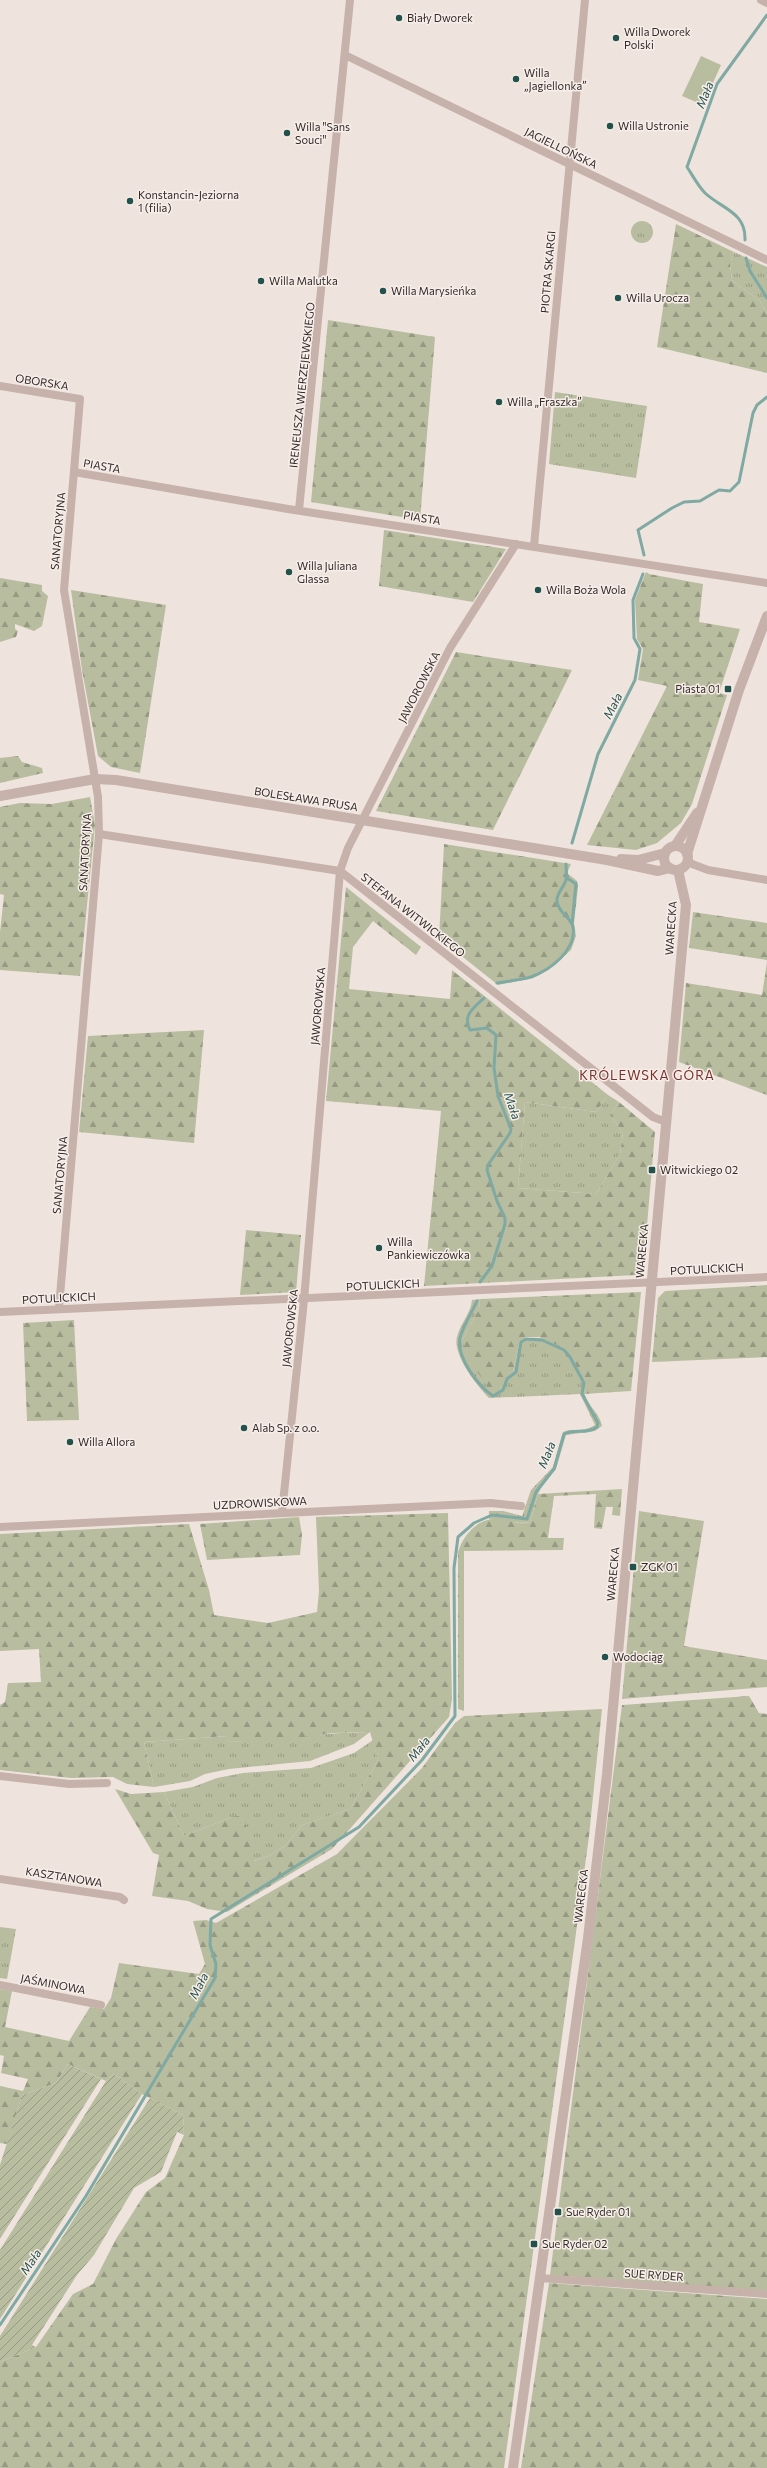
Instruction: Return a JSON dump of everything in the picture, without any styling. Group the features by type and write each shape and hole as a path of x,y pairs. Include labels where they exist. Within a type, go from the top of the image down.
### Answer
{"street":[{"name":"IRENEUSZA WIERZEJEWSKIEGO","path":"299,510 350,0"},
{"name":"PIOTRA SKARGI","path":"534,546 585,0"},
{"path":"761,0 767,3"},
{"name":"JAGIELLOŃSKA","path":"345,55 767,260"},
{"name":"OBORSKA","path":"0,386 80,399"},
{"name":"SANATORYJNA","path":"60,1308 99,834 95,779 64,590 80,399"},
{"name":"PIASTA","path":"74,472 299,510 767,583"},
{"name":"JAWOROWSKA","path":"282,1513 304,1300 340,871 348,848 364,820 450,648 516,544"},
{"path":"704,799 675,846 665,853 665,862 674,869 684,867 704,799 740,690 767,616"},
{"name":"BOLESŁAWA PRUSA","path":"0,796 95,779 116,780 607,860 658,871 674,869"},
{"name":"STEFANA WITWICKIEGO","path":"99,834 340,871 653,1117 666,1122"},
{"path":"675,846 683,848 687,858 708,870 767,880"},
{"name":"BOLESŁAWA PRUSA","path":"607,860 638,860 665,853"},
{"name":"WARECKA","path":"513,2468 588,1938 607,1774 686,906 674,869"},
{"name":"POTULICKICH","path":"0,1312 60,1308 304,1300 767,1277"},
{"name":"UZDROWISKOWA","path":"0,1527 491,1504 521,1506"},
{"path":"0,1776 69,1784 107,1783"},
{"name":"KASZTANOWA","path":"0,1879 120,1897 124,1900"},
{"name":"JAŚMINOWA","path":"0,1985 101,2005"},
{"name":"SUE RYDER","path":"540,2278 767,2294"}],"green space":[{"path":"701,56 721,65 703,105 682,96"},
{"path":"642,221 650,224 653,232 650,240 642,243 634,240 631,232 634,224"},
{"path":"676,224 734,252 730,264 732,280 760,301 767,313 767,373 657,347"},
{"path":"734,252 767,267 767,313 760,301 732,280 730,264"},
{"path":"328,320 435,337 420,520 311,502"},
{"path":"555,392 647,406 636,478 549,464"},
{"path":"384,530 506,549 473,602 379,586"},
{"path":"646,572 649,574 703,584 699,622 740,629 719,693 727,695 692,804 681,823 657,843 636,850 587,845 667,686 638,680 643,649 637,639 635,600"},
{"path":"0,578 42,585 42,591 48,596 42,626 34,631 15,624 15,629 18,631 16,637 0,642"},
{"path":"71,590 166,605 140,773 111,767 98,756 82,670"},
{"path":"456,652 572,670 493,830 376,811"},
{"path":"18,756 22,762 42,768 43,773 0,783 0,758"},
{"path":"90,797 95,825 80,976 0,970 0,932 4,895 0,894 0,807 20,803 52,804"},
{"path":"444,844 571,864 567,873 577,881 578,887 574,924 576,936 571,950 548,970 533,978 498,985 439,938"},
{"path":"346,887 421,947 416,955 373,921 353,947 349,989 450,999 452,970 608,1095 596,1112 525,1102 518,1188 596,1194 620,1154 623,1133 610,1115 619,1102 655,1132 643,1272 636,1275 424,1286 441,1111 326,1101"},
{"path":"693,912 767,923 767,960 689,948"},
{"path":"767,962 767,1095 679,1062 686,983 762,995"},
{"path":"204,1030 194,1143 79,1132 88,1036"},
{"path":"608,1095 619,1102 610,1115 623,1133 620,1154 596,1194 518,1188 525,1102 596,1112"},
{"path":"246,1230 301,1235 296,1292 240,1295"},
{"path":"767,1285 767,1357 652,1362 658,1298 665,1291"},
{"path":"641,1292 631,1391 584,1394 585,1380 565,1348 539,1337 526,1337 520,1341 513,1372 505,1377 500,1391 495,1393 489,1389 464,1352 463,1339 479,1309 480,1299"},
{"path":"480,1299 479,1309 463,1339 500,1391 504,1377 513,1372 520,1341 531,1338 544,1338 557,1342 566,1348 571,1354 582,1372 585,1382 585,1395 599,1418 602,1426 595,1431 566,1435 556,1469 544,1482 538,1494 530,1522 520,1523 489,1519 489,1511 503,1511 522,1516 531,1490 553,1467 563,1432 581,1430 595,1425 580,1394 489,1398 484,1393 472,1378 462,1361 456,1344 458,1332 470,1309 472,1300"},
{"path":"74,1320 79,1420 27,1421 23,1323"},
{"path":"622,1489 620,1516 612,1515 613,1507 606,1507 602,1529 594,1528 596,1494 554,1496 548,1538 564,1538 563,1550 464,1551 464,1711 458,1709 458,1552 465,1537 476,1526 489,1520 497,1519 521,1523 530,1522 538,1494"},
{"path":"639,1511 704,1521 684,1646 767,1660 767,1687 622,1699"},
{"path":"448,1513 452,1699 449,1717 332,1849 227,1912 207,1909 188,1901 152,1896 159,1855 153,1853 115,1789 131,1794 164,1792 184,1836 232,1817 244,1815 254,1861 269,1856 286,1845 302,1825 350,1809 378,1760 370,1732 332,1733 296,1738 229,1742 227,1736 144,1742 154,1787 127,1784 113,1777 71,1778 0,1770 0,1705 5,1702 8,1683 41,1682 39,1649 0,1651 0,1534 189,1524 209,1590 214,1615 268,1623 317,1612 319,1591 316,1517"},
{"path":"299,1517 302,1535 300,1555 207,1560 200,1524"},
{"path":"749,1696 759,1713 767,1714 767,2291 550,2275 622,1705"},
{"path":"602,1709 589,1836 504,2468 0,2468 0,2362 36,2347 73,2294 93,2284 116,2239 146,2192 165,2178 184,2135 183,2115 142,2094 114,2074 106,2081 68,2064 56,2083 22,2095 7,2144 0,2143 0,2086 23,2091 28,2079 1,2073 4,2056 0,2055 0,1989 12,1991 5,2027 69,2041 90,2007 104,2009 111,1998 119,1963 199,1974 205,1964 193,1921 206,1920 216,1923 337,1854 422,1768 455,1723 464,1716"},
{"path":"370,1732 354,1744 310,1761 229,1769 205,1774 190,1781 154,1787 144,1742 228,1736 229,1742"},
{"path":"373,1740 378,1760 350,1809 302,1825 286,1845 269,1856 253,1861 232,1817 184,1836 164,1792 193,1787 217,1778 243,1773 311,1768 354,1753"},
{"path":"0,1927 16,1929 7,1979 0,1978"},
{"path":"68,2064 101,2079 0,2239 0,2165 22,2095 56,2083"},
{"path":"114,2074 142,2094 0,2319 0,2250 106,2081"},
{"path":"150,2098 183,2115 184,2135 177,2132 161,2172 134,2188 94,2255 77,2275 32,2345 36,2347 0,2362 0,2336"},
{"path":"549,2283 767,2299 767,2468 521,2468"}],"waterway":[{"name":"Mała","path":"745,240 742,223 732,212 705,193 687,167 717,84 767,15"},
{"name":"Mała","path":"746,258 750,271 767,298"},
{"name":"Mała","path":"644,555 638,530 684,502 700,501 719,490 730,491 739,482 753,413 757,405 767,397"},
{"name":"Mała","path":"572,843 598,754 635,680 640,649 634,638 633,600 643,574"},
{"name":"Mała","path":"497,983 527,978 538,974 561,958 571,944 573,927 570,920 560,909 557,901 566,880 566,864"},
{"name":"Mała","path":"567,878 576,884 572,924"},
{"name":"Mała","path":"480,1282 492,1266 505,1224 505,1218 497,1201 487,1170 488,1165 510,1133 511,1129 498,1096 494,1068 496,1035 487,1028 470,1030 468,1025 467,1020 470,1012 484,998"},
{"name":"Mała","path":"0,2325 86,2196 215,1978 216,1964 210,1945 211,1919 359,1827 422,1760 455,1716 454,1568 458,1537 474,1523 492,1515 527,1519 536,1492 554,1469 564,1434 568,1432 589,1431 597,1427 598,1423 582,1394 584,1383 570,1357 564,1350 542,1340 526,1339 521,1342 516,1372 507,1379 503,1390 493,1396 481,1385 469,1370 461,1354 460,1346 460,1338 463,1329 477,1301"}],"place":[{"name":"Biały Dworek","path":"399,18"},
{"name":"Willa Dworek Polski","path":"616,38"},
{"name":"Willa „Jagiellonka”","path":"516,79"},
{"name":"Willa Ustronie","path":"610,126"},
{"name":"Willa \"Sans Souci\"","path":"287,133"},
{"name":"Konstancin-Jeziorna 1 (filia)","path":"130,201"},
{"name":"Willa Malutka","path":"261,281"},
{"name":"Willa Marysieńka","path":"383,291"},
{"name":"Willa Urocza","path":"618,298"},
{"name":"Willa „Fraszka”","path":"499,402"},
{"name":"Willa Juliana Glassa","path":"289,572"},
{"name":"Willa Boża Wola","path":"538,590"},
{"name":"Piasta 01","path":"728,689"},
{"name":"Witwickiego 02","path":"652,1170"},
{"name":"Willa Pankiewiczówka","path":"379,1248"},
{"name":"Alab Sp. z o.o.","path":"244,1428"},
{"name":"Willa Allora","path":"70,1442"},
{"name":"ZGK 01","path":"633,1567"},
{"name":"Wodociąg","path":"605,1657"},
{"name":"Sue Ryder 01","path":"558,2212"},
{"name":"Sue Ryder 02","path":"534,2244"}],"district":[{"name":"KRÓLEWSKA GÓRA","path":"647,1075"}]}
